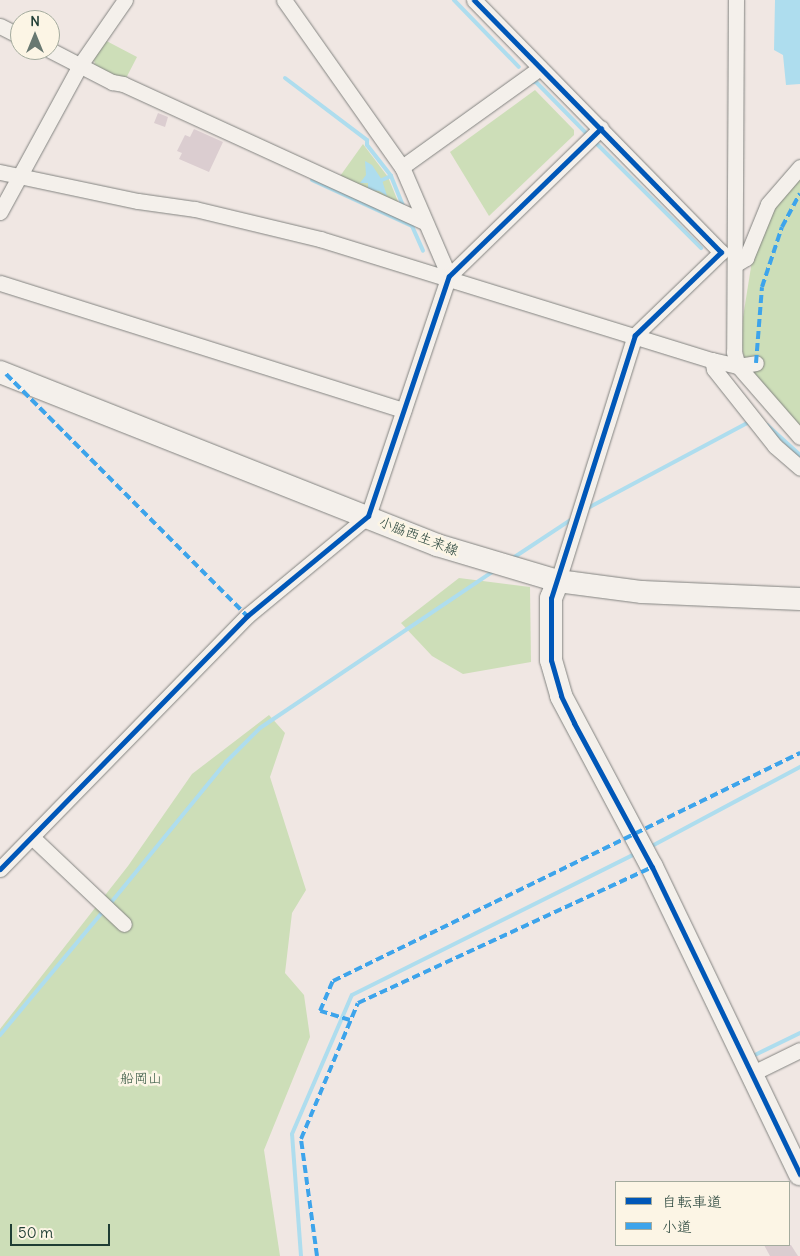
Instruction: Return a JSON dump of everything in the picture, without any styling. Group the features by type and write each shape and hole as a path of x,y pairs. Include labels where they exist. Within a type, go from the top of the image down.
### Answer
{"main road":[{"name":"小脇西生来線","path":"0,372 368,516 436,545 558,581 642,592 800,599"},
{"path":"558,581 551,598 552,660 562,696 652,867 753,1073 800,1174"}],"street":[{"path":"0,212 80,65 125,0"},
{"path":"284,0 402,167 448,276"},
{"path":"474,0 721,252 736,264"},
{"path":"736,0 732,239 736,264 733,322 734,352 738,366 800,437"},
{"path":"60,55 425,222"},
{"path":"402,167 540,68"},
{"path":"0,869 33,838 247,616 368,516 448,276 601,128"},
{"path":"736,264 746,258 768,204 800,167"},
{"path":"0,172 21,174 138,200 195,208 320,239 448,276 712,360 738,366 756,363"},
{"path":"558,581 635,334 721,252"},
{"path":"0,283 404,410"},
{"path":"712,360 714,370 775,446 800,468"},
{"path":"33,838 124,924"},
{"path":"753,1073 800,1050"}],"green space":[{"path":"97,36 137,57 123,84 92,68 95,62 86,58"},
{"path":"535,90 574,130 574,135 489,216 450,152"},
{"path":"363,144 388,177 401,209 338,179"},
{"path":"800,160 800,428 750,389 740,336 759,217"},
{"path":"459,578 530,587 531,662 463,674 432,656 401,623"},
{"name":"船岡山","path":"269,715 285,733 270,777 306,890 292,913 285,973 304,995 310,1037 264,1150 280,1256 0,1256 0,1029 128,866 192,774"}],"water":[{"path":"775,0 800,0 800,84 786,85 783,55 774,50"},
{"path":"365,161 372,165 382,180 387,196 379,191 368,190 368,183 360,183 366,175"}],"building":[{"path":"158,113 168,117 165,127 154,123"},
{"path":"194,129 223,142 209,172 179,159 182,153 177,151 185,135 190,137"},
{"path":"791,1245 798,1256 770,1256 765,1246"}],"waterway":[{"path":"454,0 519,67"},
{"path":"285,78 367,140 367,145 391,176 403,206"},
{"path":"530,82 536,82 588,135"},
{"path":"593,140 701,248"},
{"path":"382,180 391,176"},
{"path":"312,180 412,226 423,251"},
{"path":"586,509 751,421"},
{"path":"767,425 800,455"},
{"path":"513,558 572,519"},
{"path":"109,905 226,762 260,728 495,570"},
{"path":"650,847 800,767"},
{"path":"301,1256 292,1134 352,995 637,853"},
{"path":"0,1035 104,910"},
{"path":"755,1055 800,1033"}],"marked path":[{"path":"756,363 762,287 782,227 800,193"},
{"path":"6,374 247,616"},
{"path":"350,1020 320,1011 333,981 800,753"},
{"path":"317,1256 301,1139 358,1003 652,867"}],"cycle path":[{"path":"474,0 721,252 635,335 551,598 551,660 561,696 574,723 652,867 800,1174"},
{"path":"0,869 247,616 368,516 449,276 601,128"}]}
